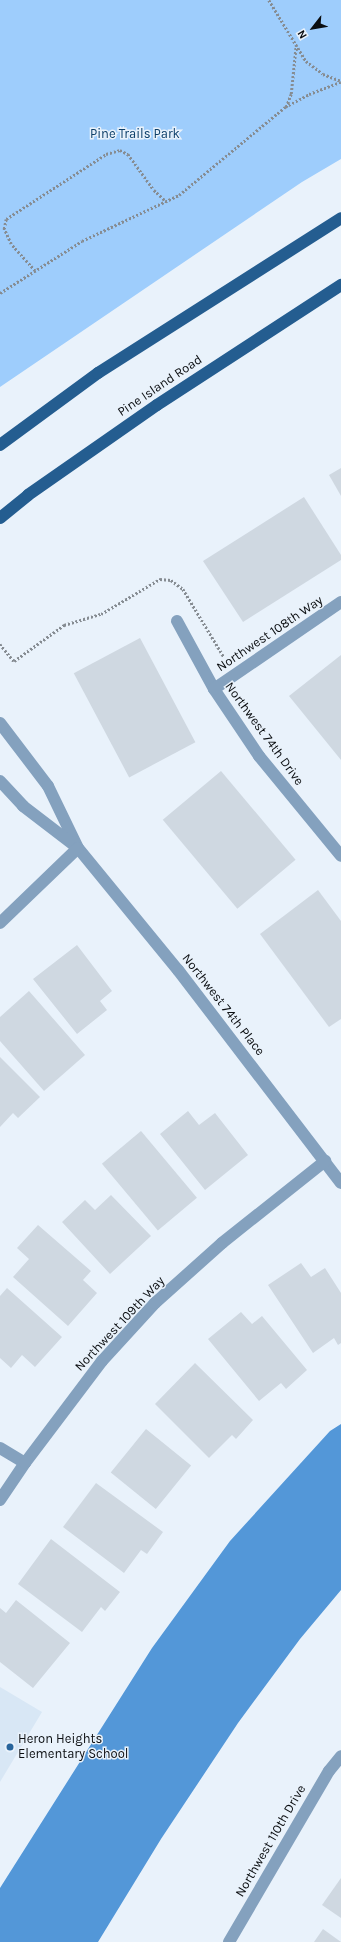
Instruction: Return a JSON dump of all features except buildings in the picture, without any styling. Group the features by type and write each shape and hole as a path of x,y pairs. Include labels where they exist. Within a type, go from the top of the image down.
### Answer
{"main road":[{"path":"0,445 98,373 341,218"},
{"name":"Pine Island Road","path":"0,518 28,495 157,405 341,285"}],"street":[{"name":"Northwest 108th Way","path":"214,689 341,602"},
{"name":"Northwest 74th Drive","path":"177,621 214,689 260,756 341,856"},
{"name":"Northwest 74th Place","path":"0,723 48,786 78,848"},
{"name":"Northwest 74th Place","path":"0,781 23,806 78,848 178,970 341,1182"},
{"path":"0,923 78,848"},
{"name":"Northwest 109th Way","path":"0,1500 25,1463 102,1361 155,1303 222,1243 325,1161"},
{"path":"0,1448 25,1463"},
{"name":"Northwest 110th Drive","path":"229,1942 329,1771 341,1756"}],"path":[{"path":"269,0 306,61 323,74 341,82"},
{"path":"285,107 291,94 296,46"},
{"path":"0,293 82,242 179,195 285,107 309,94 341,82"},
{"path":"35,272 11,244 4,229 6,219 106,154 120,150 128,154 154,190 166,201"},
{"path":"0,644 14,661 64,625 101,614 160,579 171,580 183,589 195,607 234,675"}],"shaded area":[{"path":"341,1424 341,1590 300,1639 238,1723 161,1839 98,1942 0,1942 0,1888 152,1648 230,1541 330,1431"},
{"name":"Heron Heights Elementary School","path":"0,1687 42,1712 0,1782"}],"green space":[{"name":"Pine Trails Park","path":"0,0 341,0 341,159 302,182 0,387"}],"place":[{"name":"Heron Heights Elementary School","path":"10,1747"}]}
